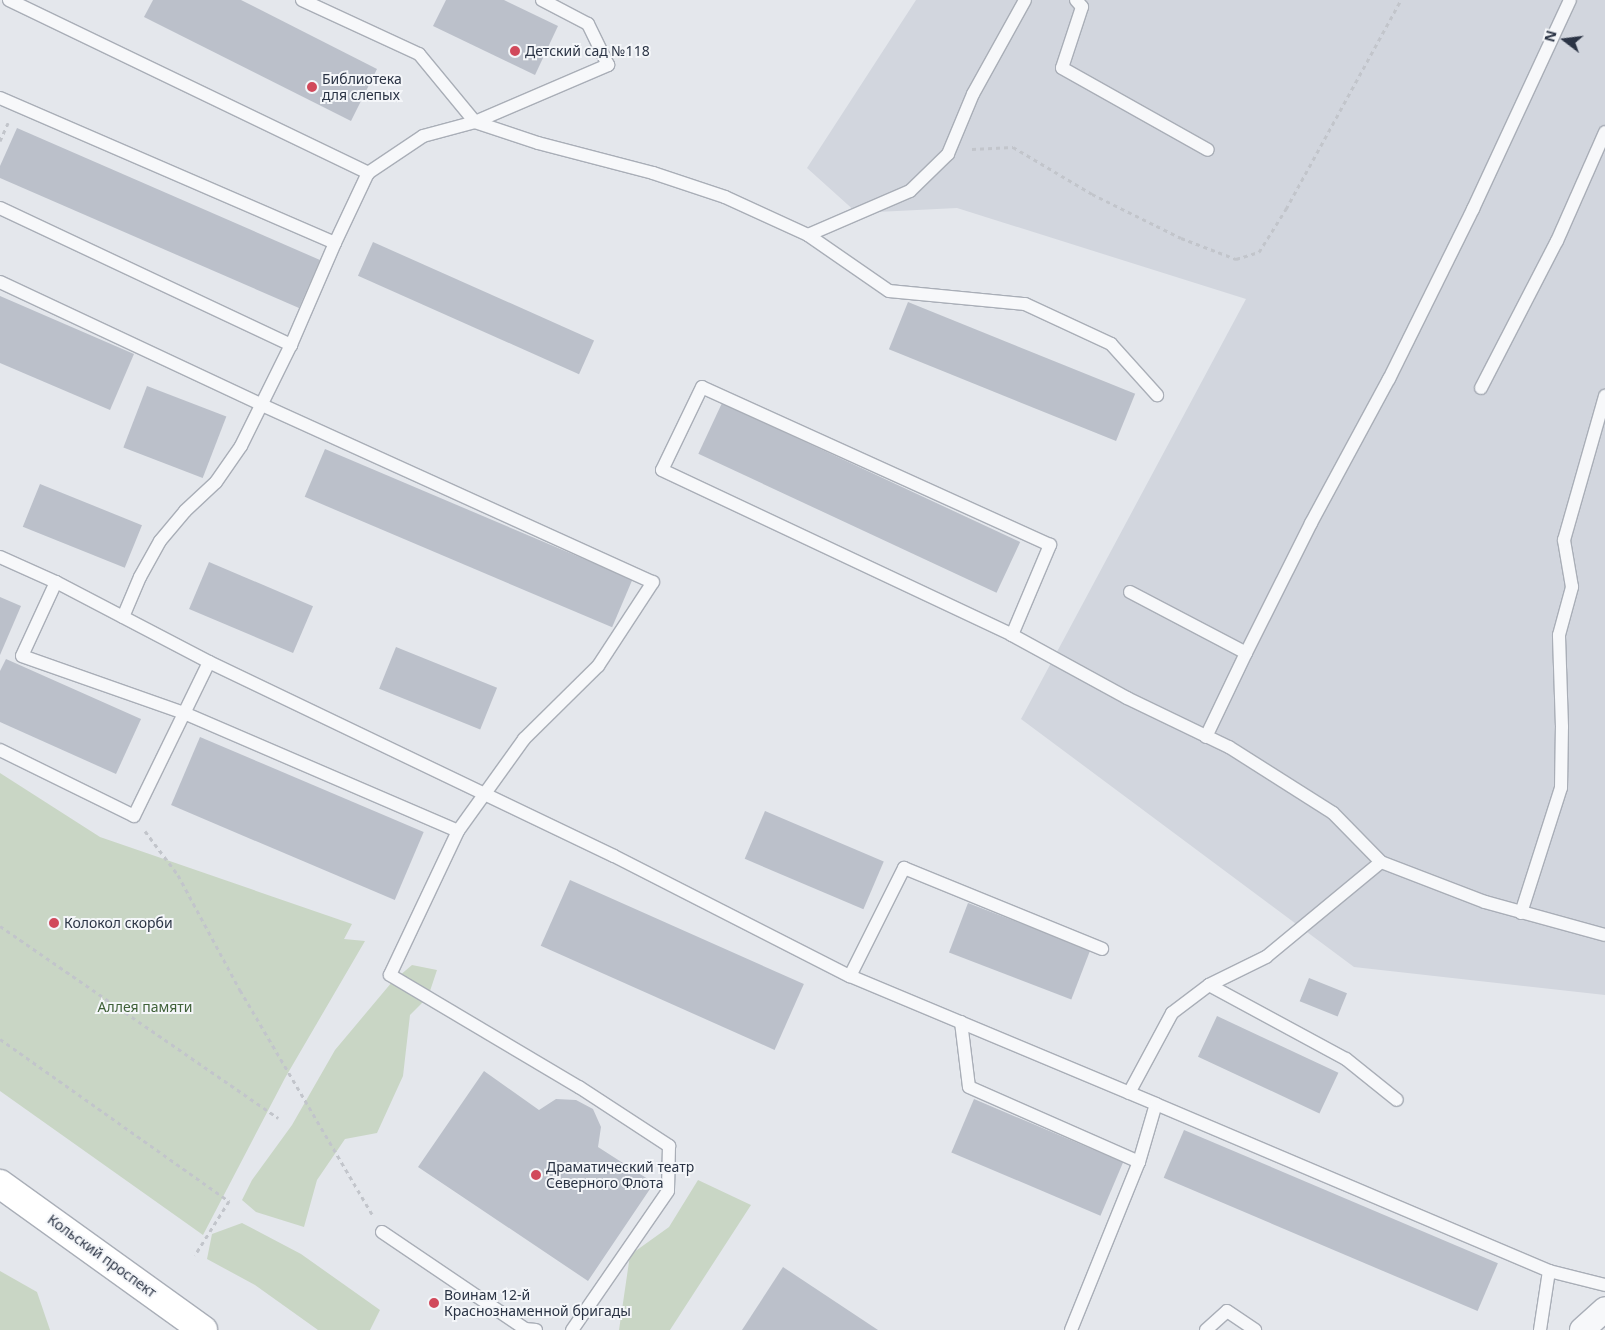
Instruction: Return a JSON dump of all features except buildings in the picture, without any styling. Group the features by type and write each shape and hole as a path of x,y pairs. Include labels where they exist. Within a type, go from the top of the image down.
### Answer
{"main road":[{"name":"Кольский проспект","path":"0,1184 203,1330"}],"street":[{"path":"1582,1330 1605,1309"}],"lane":[{"path":"8,0 368,173"},
{"path":"302,0 418,54 475,122 538,143 653,172 725,198 808,234 889,291 1025,304 1111,344 1157,395"},
{"path":"123,617 140,577 160,541 185,511 216,482 240,446 291,345 335,243 368,173 423,136 475,122 608,65 588,24 542,0"},
{"path":"808,234 910,191 948,154 973,94 1026,0"},
{"path":"1076,0 1082,7 1062,68 1208,150"},
{"path":"1206,737 1311,523 1420,317 1473,210 1570,0"},
{"path":"0,98 335,243"},
{"path":"1481,388 1557,241 1605,132"},
{"path":"0,208 291,345"},
{"path":"0,282 653,582 598,666 524,739 485,796 458,831 390,975 579,1087 669,1146 668,1191 572,1330"},
{"path":"1012,635 1050,545 702,387 662,470 1012,635 1127,698 1206,737 1229,746 1333,813 1381,862 1486,902 1605,935"},
{"path":"1521,913 1562,788 1559,635 1572,587 1564,540 1605,396"},
{"path":"0,557 56,582 209,662 485,796 614,856 692,898 850,976 1549,1271 1605,1285"},
{"path":"56,582 22,656 184,714 458,831"},
{"path":"1130,592 1246,653"},
{"path":"0,750 134,816 209,662"},
{"path":"1130,1093 1172,1014 1209,985 1266,957 1381,862"},
{"path":"850,976 904,868 1102,949"},
{"path":"1209,985 1346,1059 1397,1100"},
{"path":"961,1022 969,1088 1139,1162"},
{"path":"1071,1330 1139,1162 1156,1104"},
{"path":"382,1232 525,1329 536,1330"},
{"path":"1540,1330 1549,1271"},
{"path":"1206,1330 1227,1311 1255,1330"}],"path":[{"path":"134,816 178,875 240,990 382,1232"},
{"path":"0,926 278,1118"},
{"path":"0,1039 229,1202 195,1254"}],"shaded area":[{"path":"916,0 1605,0 1605,995 1354,967 1021,719 1246,299 957,208 857,213 807,168"}],"green space":[{"name":"Аллея памяти","path":"0,773 100,837 352,924 344,939 365,941 285,1078 203,1235 0,1091"},
{"path":"412,965 437,970 428,997 410,1015 403,1076 377,1133 345,1139 317,1180 304,1227 256,1212 242,1200 252,1180 292,1125 335,1050 392,982"},
{"path":"698,1180 751,1205 670,1330 619,1330 630,1255 669,1227"},
{"path":"242,1223 301,1254 380,1310 370,1330 318,1330 255,1285 207,1259 212,1234"},
{"path":"0,1271 37,1292 50,1330 0,1330"}],"place":[{"name":"Детский сад №118","path":"515,51"},
{"name":"Библиотека для слепых","path":"312,87"},
{"name":"Колокол скорби","path":"54,923"},
{"name":"Драматический театр Северного Флота","path":"536,1175"},
{"name":"Воинам 12-й Краснознаменной бригады","path":"434,1303"}]}
